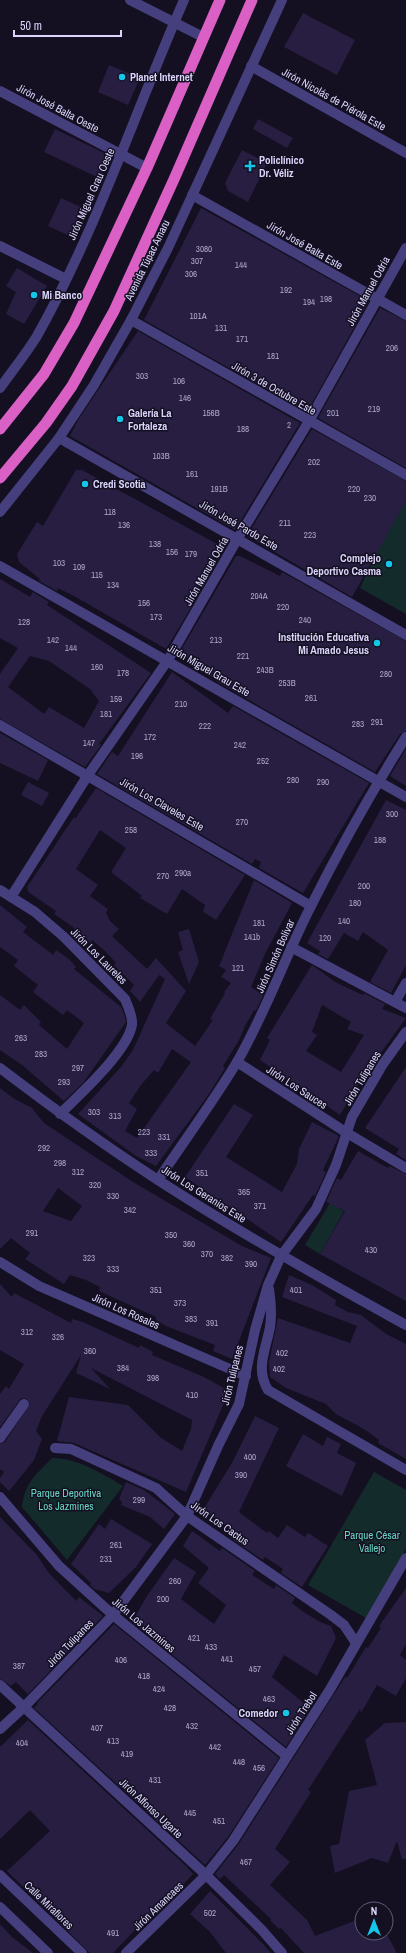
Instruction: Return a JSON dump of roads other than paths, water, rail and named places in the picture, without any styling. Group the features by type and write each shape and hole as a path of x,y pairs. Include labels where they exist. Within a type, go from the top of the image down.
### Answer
{"highway":[{"path":"0,429 44,374 61,347 147,168 220,0"},
{"name":"Avenida Túpac Amaru","path":"0,478 46,423 72,386 114,311 252,0"}],"street":[{"path":"130,0 203,37"},
{"name":"Jirón Miguel Grau Oeste","path":"0,388 36,337 66,279 121,155 184,0"},
{"name":"Avenida Túpac Amaru","path":"0,512 59,438 94,385 131,320 168,248 282,0"},
{"name":"Jirón Nicolás de Piérola Este","path":"251,66 406,153"},
{"name":"Jirón José Balta Oeste","path":"0,91 147,168"},
{"name":"Jirón José Balta Este","path":"192,195 406,315"},
{"path":"0,246 66,279"},
{"name":"Jirón Manuel Odría","path":"11,897 88,775 168,660 238,538 309,422 406,248"},
{"name":"Jirón 3 de Octubre Este","path":"131,320 309,422 406,475"},
{"name":"Jirón José Pardo Este","path":"59,438 238,538 406,635"},
{"name":"Jirón Miguel Grau Este","path":"0,566 168,660 406,797"},
{"name":"Jirón Los Claveles Este","path":"0,725 311,906"},
{"name":"Jirón Simón Bolívar","path":"158,1180 237,1062 262,1013 311,906 378,782 406,737"},
{"name":"Jirón Los Laureles","path":"0,890 35,912 64,938 125,999 130,1011 132,1025 123,1044 106,1066 60,1114"},
{"path":"291,948 406,1008"},
{"path":"395,1002 406,982"},
{"name":"Jirón Tulipanes","path":"0,1729 24,1707 113,1615 187,1516 218,1446 239,1404 255,1330 268,1285 281,1256 316,1209 336,1165 352,1117 383,1064 406,1032"},
{"name":"Jirón Los Sauces","path":"237,1062 347,1133 406,1168"},
{"name":"Jirón Los Geranios Este","path":"0,1068 60,1114 158,1180 281,1256 406,1325"},
{"name":"Jirón Los Rosales","path":"0,1262 39,1286 246,1376"},
{"path":"268,1285 271,1312 261,1370 262,1378 268,1390 406,1470"},
{"path":"0,1438 24,1404"},
{"name":"Jirón Los Cactus","path":"55,1448 71,1449 156,1488 187,1516 344,1625 356,1643"},
{"name":"Jirón Los Jazmines","path":"0,1497 59,1566 113,1615 287,1756"},
{"name":"Jirón Trebol","path":"206,1875 233,1841 329,1691 406,1558"},
{"name":"Jirón Alfonso Ugarte","path":"0,1685 206,1875 261,1929 282,1953"},
{"name":"Calle Miraflores","path":"0,1875 82,1953"},
{"name":"Jirón Amancaes","path":"126,1953 206,1875"},
{"path":"0,1907 48,1953"}],"place":[{"name":"Planet Internet","path":"122,77"},
{"name":"Policlínico Dr. Véliz","path":"250,166"},
{"name":"Mi Banco","path":"34,295"},
{"name":"Galería La Fortaleza","path":"120,419"},
{"name":"Credi Scotia","path":"85,484"},
{"name":"Complejo Deportivo Casma","path":"389,564"},
{"name":"Institución Educativa Mi Amado Jesus","path":"377,643"},
{"name":"Comedor","path":"286,1713"}],"park label":[{"name":"Parque Deportiva Los Jazmines","path":"66,1499"},
{"name":"Parque César Vallejo","path":"372,1541"}]}
